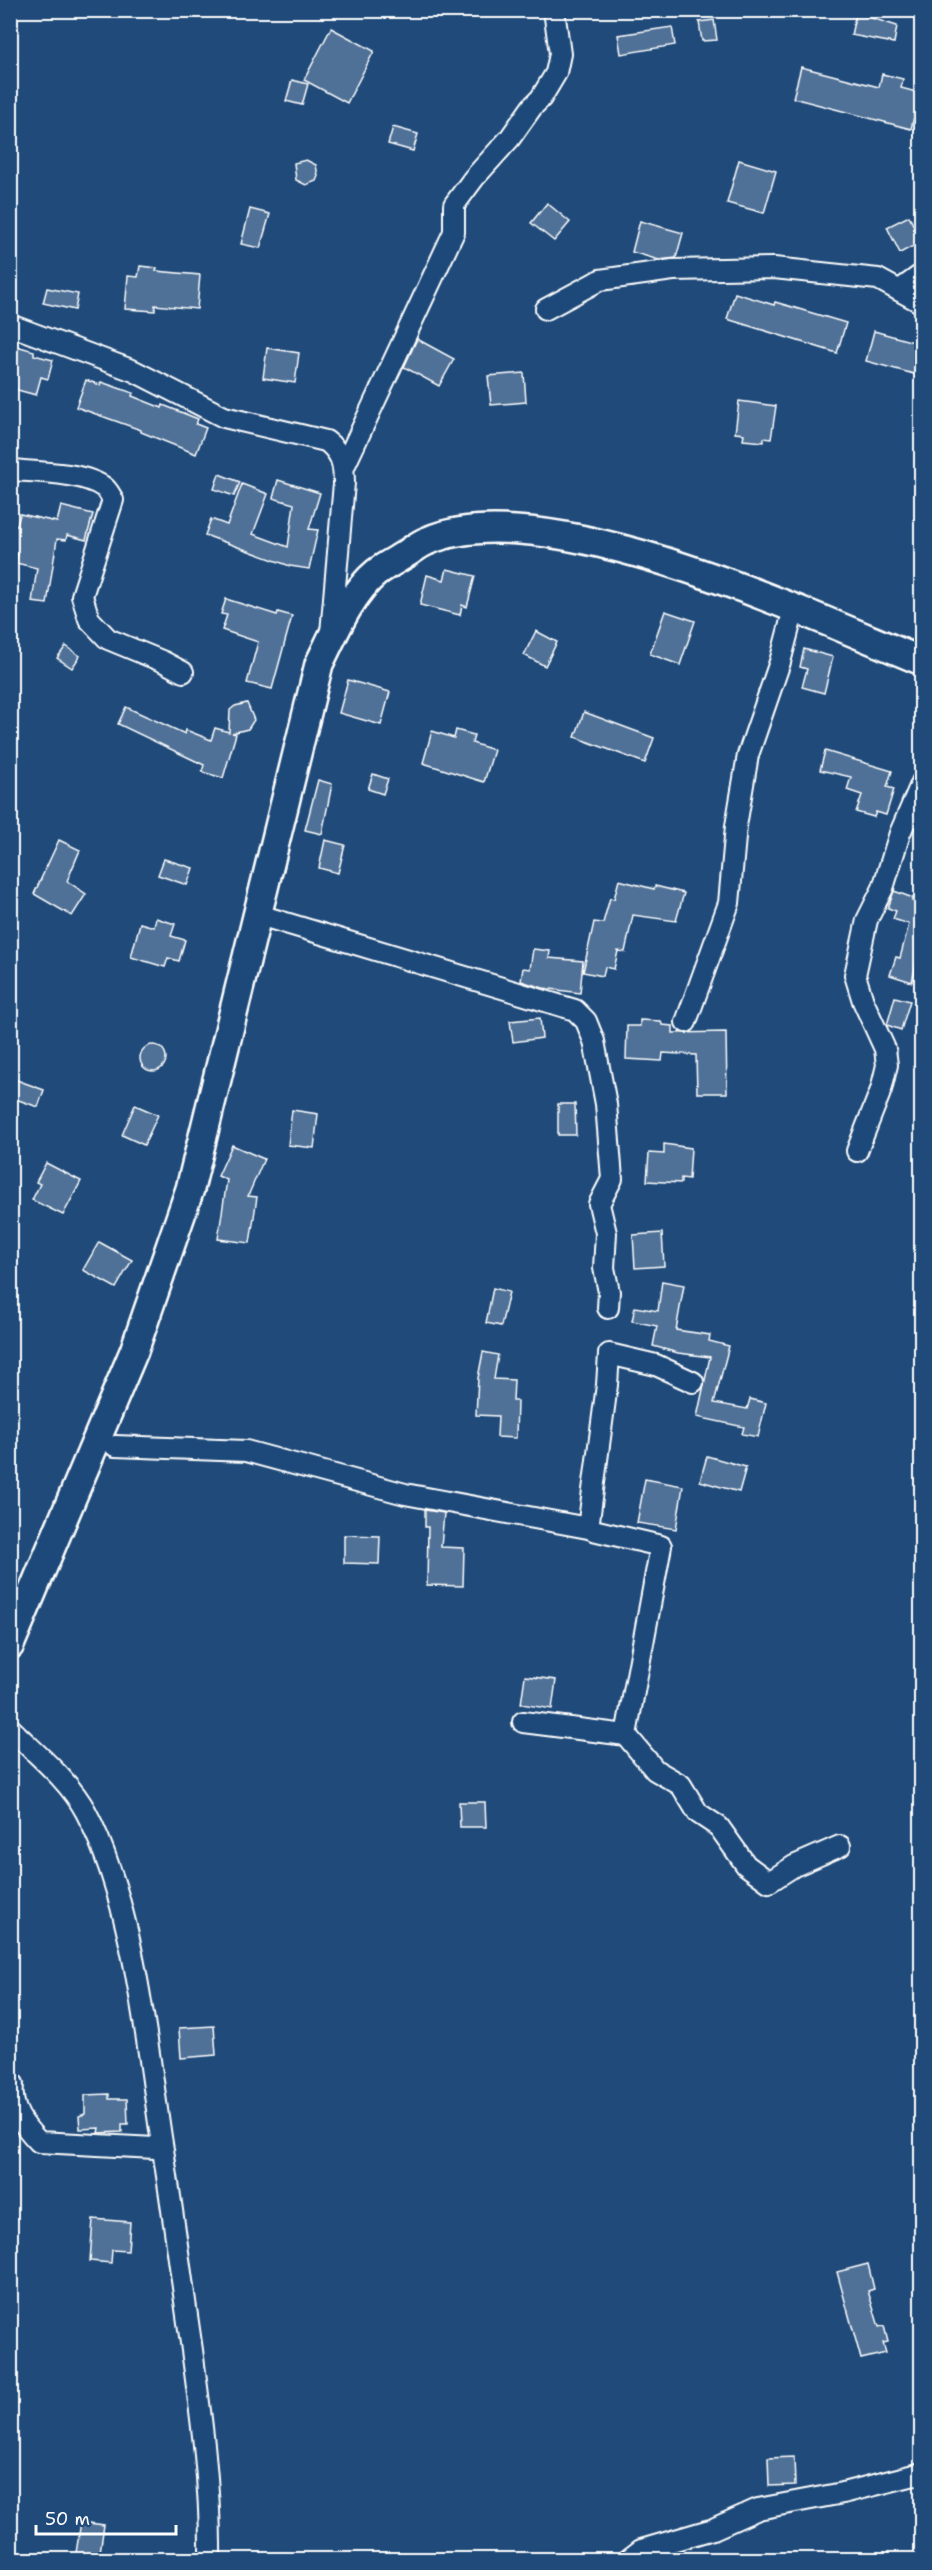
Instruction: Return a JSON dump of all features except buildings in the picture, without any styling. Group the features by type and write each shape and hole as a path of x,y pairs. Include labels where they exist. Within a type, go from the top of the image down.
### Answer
{"street":[{"path":"331,641 344,467 454,232 454,205 474,178 510,138 532,106 541,98 556,73 560,54 554,10"},
{"path":"546,309 600,280 673,270 774,268 878,279 921,303"},
{"path":"900,290 921,274"},
{"path":"10,325 134,371 224,417 326,441 338,450 344,467"},
{"path":"10,470 47,472 87,480 105,488 113,500 82,596 89,619 108,639 183,672"},
{"path":"10,1645 134,1351 190,1190 319,664 346,609 376,573 427,541 464,531 521,530 597,542 723,581 921,661"},
{"path":"686,1022 729,903 736,826 748,755 780,662 794,609"},
{"path":"857,1151 881,1090 887,1065 885,1049 863,1001 855,975 867,920 883,888 900,833 921,782"},
{"path":"259,915 575,1010 586,1021 598,1061 611,1143 612,1179 599,1204 606,1233 604,1268 609,1292 608,1308"},
{"path":"114,1446 246,1451 405,1494 588,1528 609,1354 656,1365 693,1382"},
{"path":"593,1530 661,1546 626,1735 655,1770 681,1785 698,1813 719,1827 746,1865 769,1882 794,1866 840,1846"},
{"path":"10,1728 64,1782 85,1810 102,1848 121,1913 141,2004 175,2226 201,2420 210,2528 210,2559"},
{"path":"13,2084 12,2091 19,2120 39,2142 154,2148"},
{"path":"628,2559 641,2550 713,2529 758,2509 843,2493 921,2474"}]}
